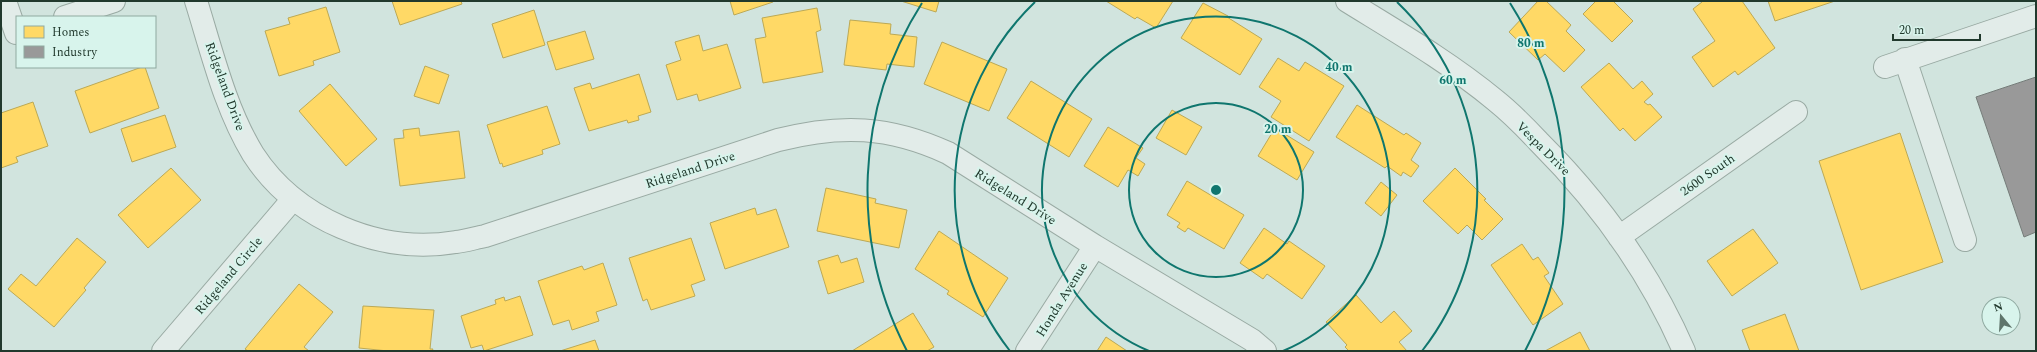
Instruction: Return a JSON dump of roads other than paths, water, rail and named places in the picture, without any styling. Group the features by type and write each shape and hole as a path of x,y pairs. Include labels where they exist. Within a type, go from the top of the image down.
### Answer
{"street":[{"path":"5,1 11,35"},
{"path":"68,16 114,1"},
{"name":"Ridgeland Drive","path":"196,1 238,125 254,154 293,199 333,224 359,234 388,241 421,244 454,242 485,236 778,140 806,133 837,129 870,130 899,135 925,142 948,153 1095,246 1252,340 1265,351"},
{"name":"Vespa Drive","path":"1347,1 1456,70 1496,100 1565,168 1593,201 1619,236 1672,324 1684,351"},
{"path":"1884,67 2036,16"},
{"path":"1905,59 1965,240"},
{"name":"2600 South","path":"1619,236 1796,112"},
{"name":"Ridgeland Circle","path":"163,351 293,199"},
{"name":"Honda Avenue","path":"1027,351 1095,246"}]}
